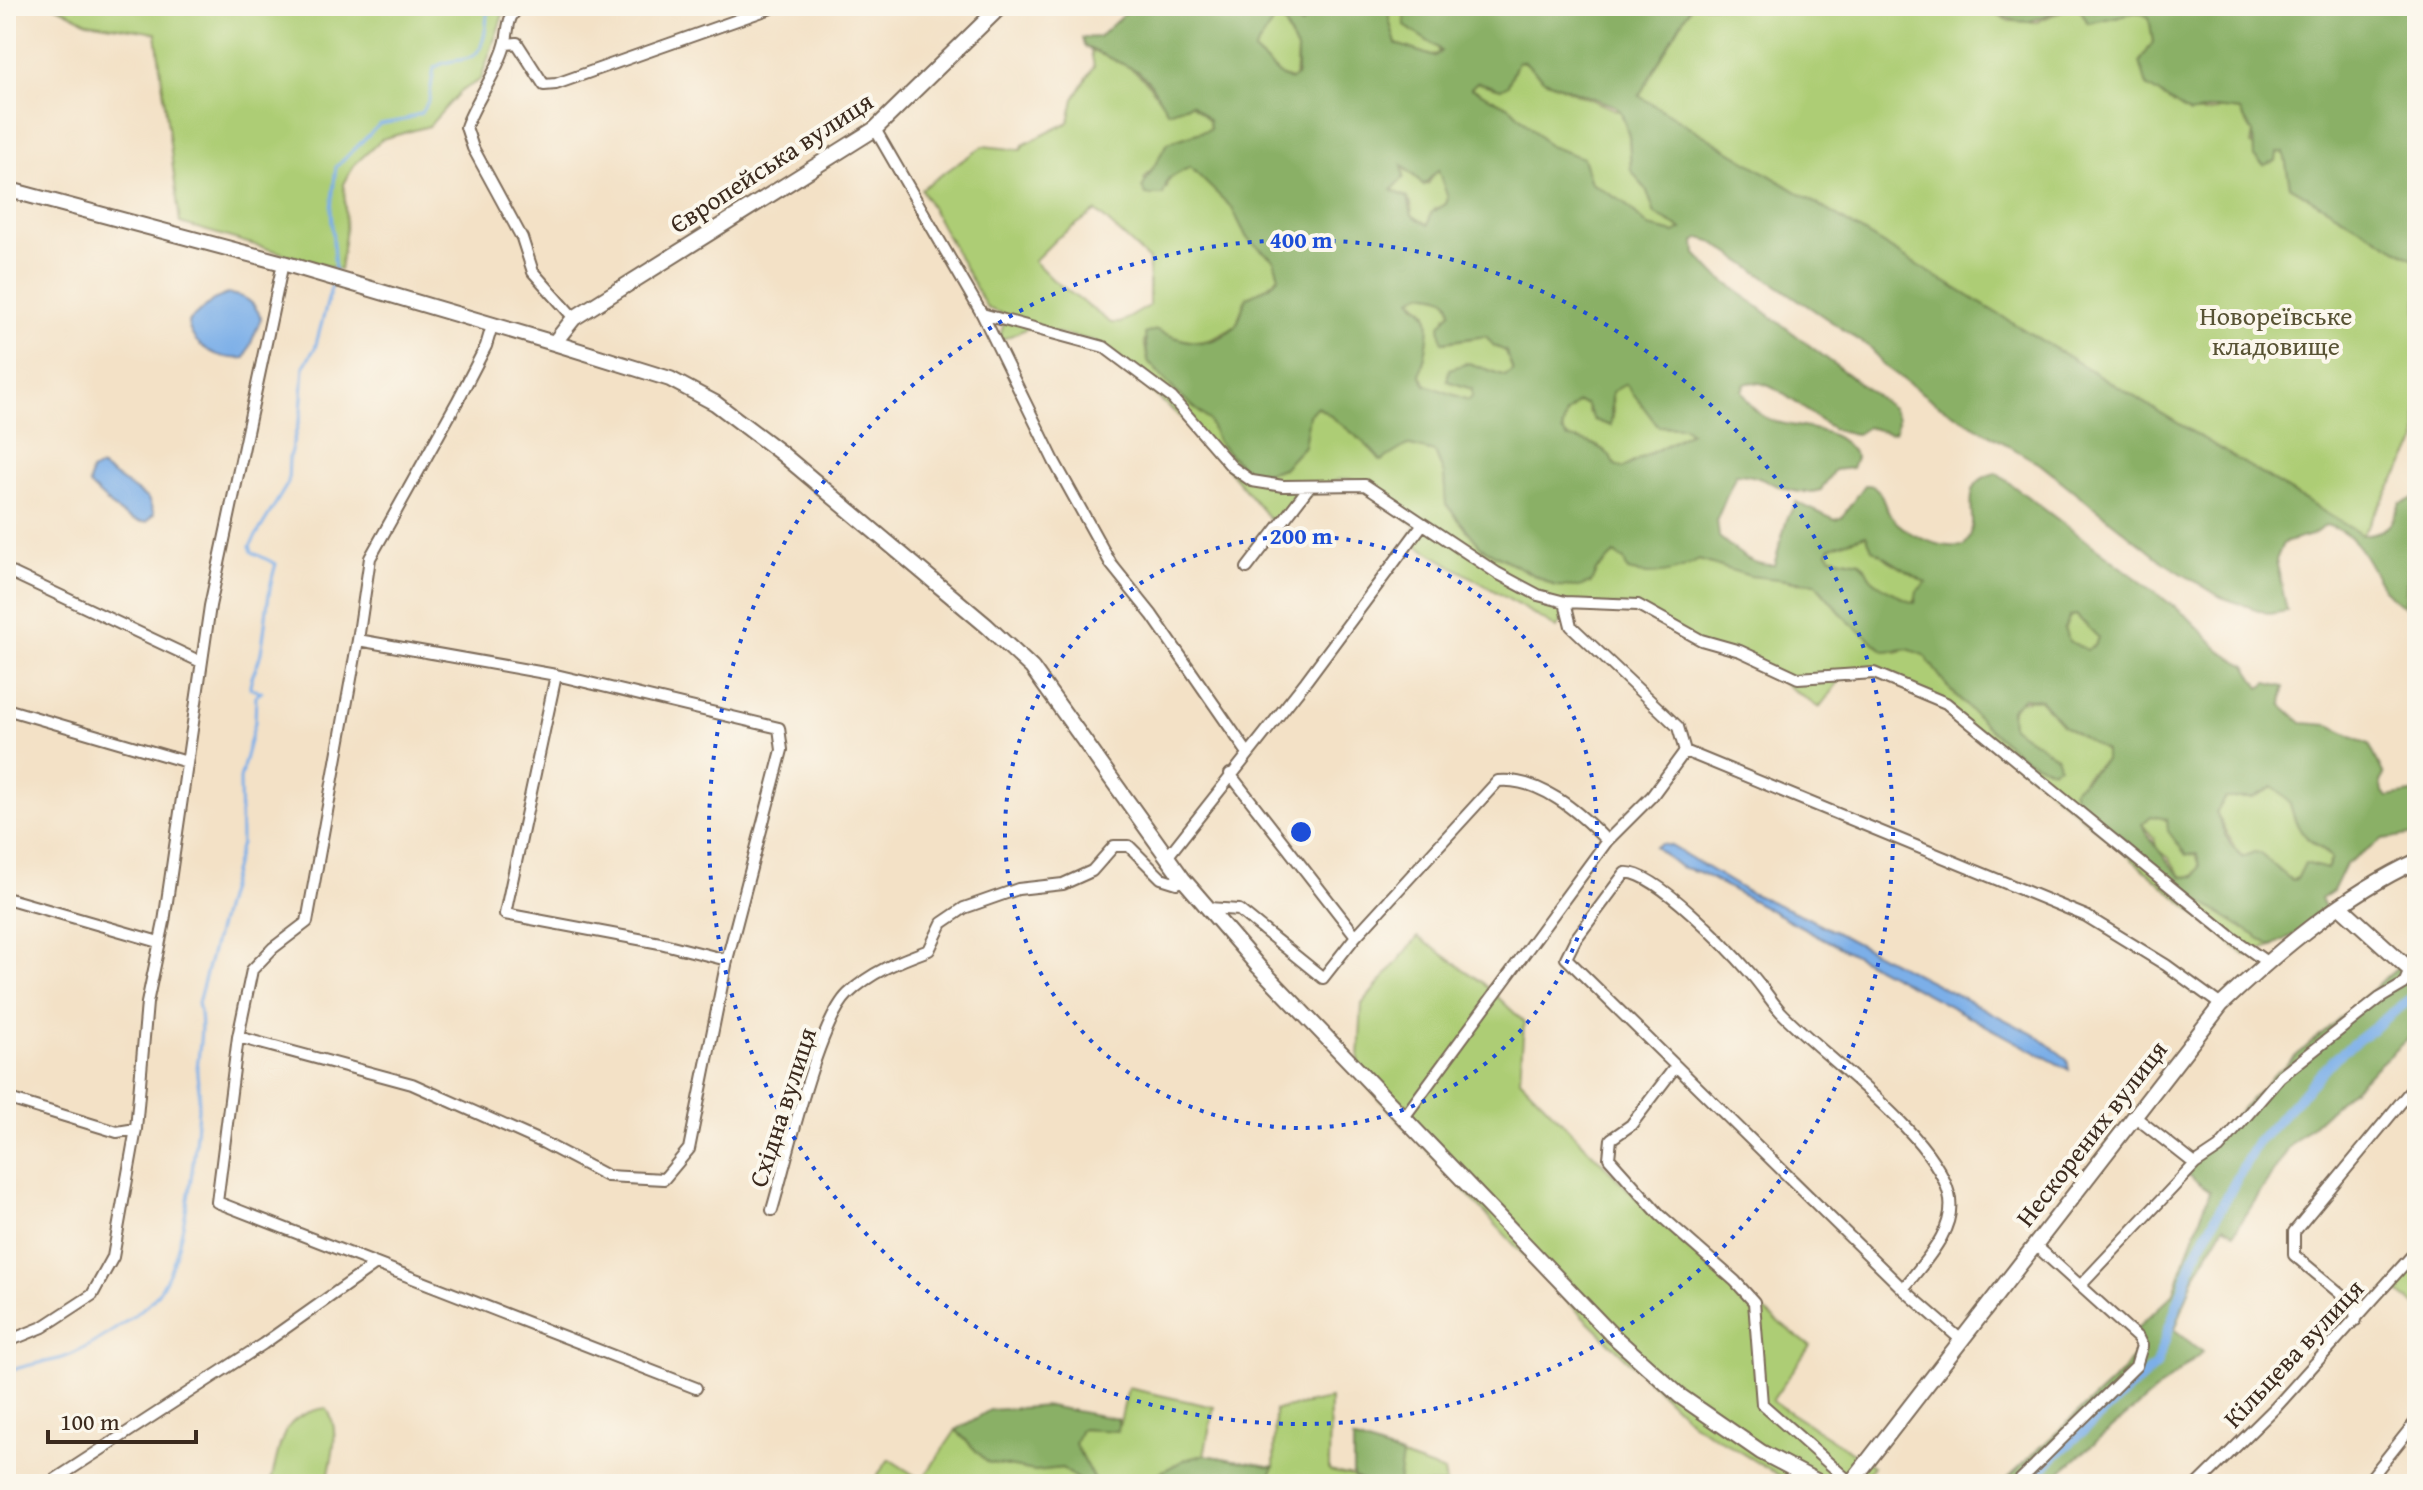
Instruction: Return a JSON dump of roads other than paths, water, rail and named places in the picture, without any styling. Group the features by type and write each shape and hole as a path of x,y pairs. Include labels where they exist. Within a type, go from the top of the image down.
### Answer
{"main road":[{"name":"Європейська вулиця","path":"554,343 574,318 875,129 1001,6"},
{"path":"6,189 283,263 554,343 670,379 715,403 842,504 1032,668 1183,879 1258,966 1610,1333 1680,1396 1761,1452 1822,1484"},
{"name":"Нескорених вулиця","path":"1856,1480 1960,1339 2221,1005 2268,963 2341,907 2417,861"},
{"path":"2341,907 2414,973"}],"street":[{"path":"523,6 514,10 508,22 506,44 466,127 473,148 522,238 533,272 574,318"},
{"path":"506,44 517,43 544,85 556,84 777,6"},
{"path":"875,129 982,314 1054,461 1111,564 1152,615 1247,752"},
{"path":"6,1342 43,1327 92,1295 113,1257 136,1129 147,1003 201,662 229,503 283,263"},
{"path":"982,314 1104,347 1172,398 1232,467 1252,481 1309,487 1365,485 1497,573 1538,595 1565,602 1638,605 1701,640 1740,651 1798,678 1874,673 1946,703 2233,938 2268,963"},
{"path":"492,326 486,346 457,402 370,558 307,922 273,948 252,970 238,1037 217,1202 696,1388"},
{"path":"1247,568 1309,487"},
{"path":"1168,856 1306,681 1422,525"},
{"path":"6,570 201,662"},
{"path":"1565,602 1571,626 1678,727 1685,751"},
{"path":"238,1037 412,1084 544,1143 607,1176 664,1179 689,1149 727,960 782,750 779,728 556,675 358,640"},
{"path":"556,675 505,914 660,943 727,960"},
{"path":"6,709 187,762"},
{"path":"1405,1116 1607,841 1652,796 1685,751"},
{"path":"1685,751 2086,916 2166,965 2221,1005"},
{"path":"1230,774 1356,936"},
{"path":"1209,908 1239,910 1323,978 1356,936 1498,781 1516,779 1549,793 1607,841"},
{"name":"Східна вулиця","path":"772,1210 817,1055 846,996 883,968 929,950 942,923 964,908 1018,889 1063,884 1092,871 1114,846 1129,846 1161,878 1177,883 1183,879"},
{"path":"1903,1289 1929,1256 1952,1212 1949,1191 1921,1145 1780,1011 1753,976 1706,927 1641,875 1625,873 1575,940 1566,958 1903,1289 1960,1339"},
{"path":"6,898 159,942"},
{"path":"2081,1285 2195,1164 2219,1148 2280,1077 2380,998 2404,984 2414,973"},
{"path":"1676,1066 1631,1125 1611,1139 1609,1158 1660,1215 1735,1281 1754,1302 1762,1404 1856,1480"},
{"path":"2356,1320 2354,1305 2294,1255 2294,1232 2417,1083"},
{"path":"6,1098 117,1132 136,1129"},
{"path":"2134,1116 2195,1164"},
{"path":"2016,1484 2136,1366 2142,1346 2138,1338 2034,1244"},
{"name":"Кільцева вулиця","path":"2198,1484 2276,1407 2417,1250"},
{"path":"48,1484 263,1344 376,1264"},
{"path":"2366,1484 2417,1420"}],"water":[{"path":"228,294 248,300 261,318 245,358 217,355 201,345 190,331 188,322 213,300"},
{"path":"101,467 148,499 154,514 147,522 123,515 89,485 91,471"},
{"path":"1661,844 1671,846 1746,891 1804,916 2037,1036 2067,1059 2069,1070 1699,872 1680,867 1655,847"}],"waterway":[{"path":"335,274 331,208 336,167 380,124 421,113 429,100 434,68 469,58 479,49 488,6"},
{"path":"6,1373 59,1359 108,1334 152,1300 174,1260 188,1202 195,1142 201,1028 198,1003 241,843 240,779 255,722 256,695 262,692 250,688 250,683 261,652 276,564 252,552 250,546 288,483 289,458 301,413 304,366 315,348 333,281"},
{"path":"2024,1484 2156,1365 2194,1257 2256,1144 2336,1057 2417,994"}],"park label":[{"name":"Новореївське кладовище","path":"2276,330"}]}
